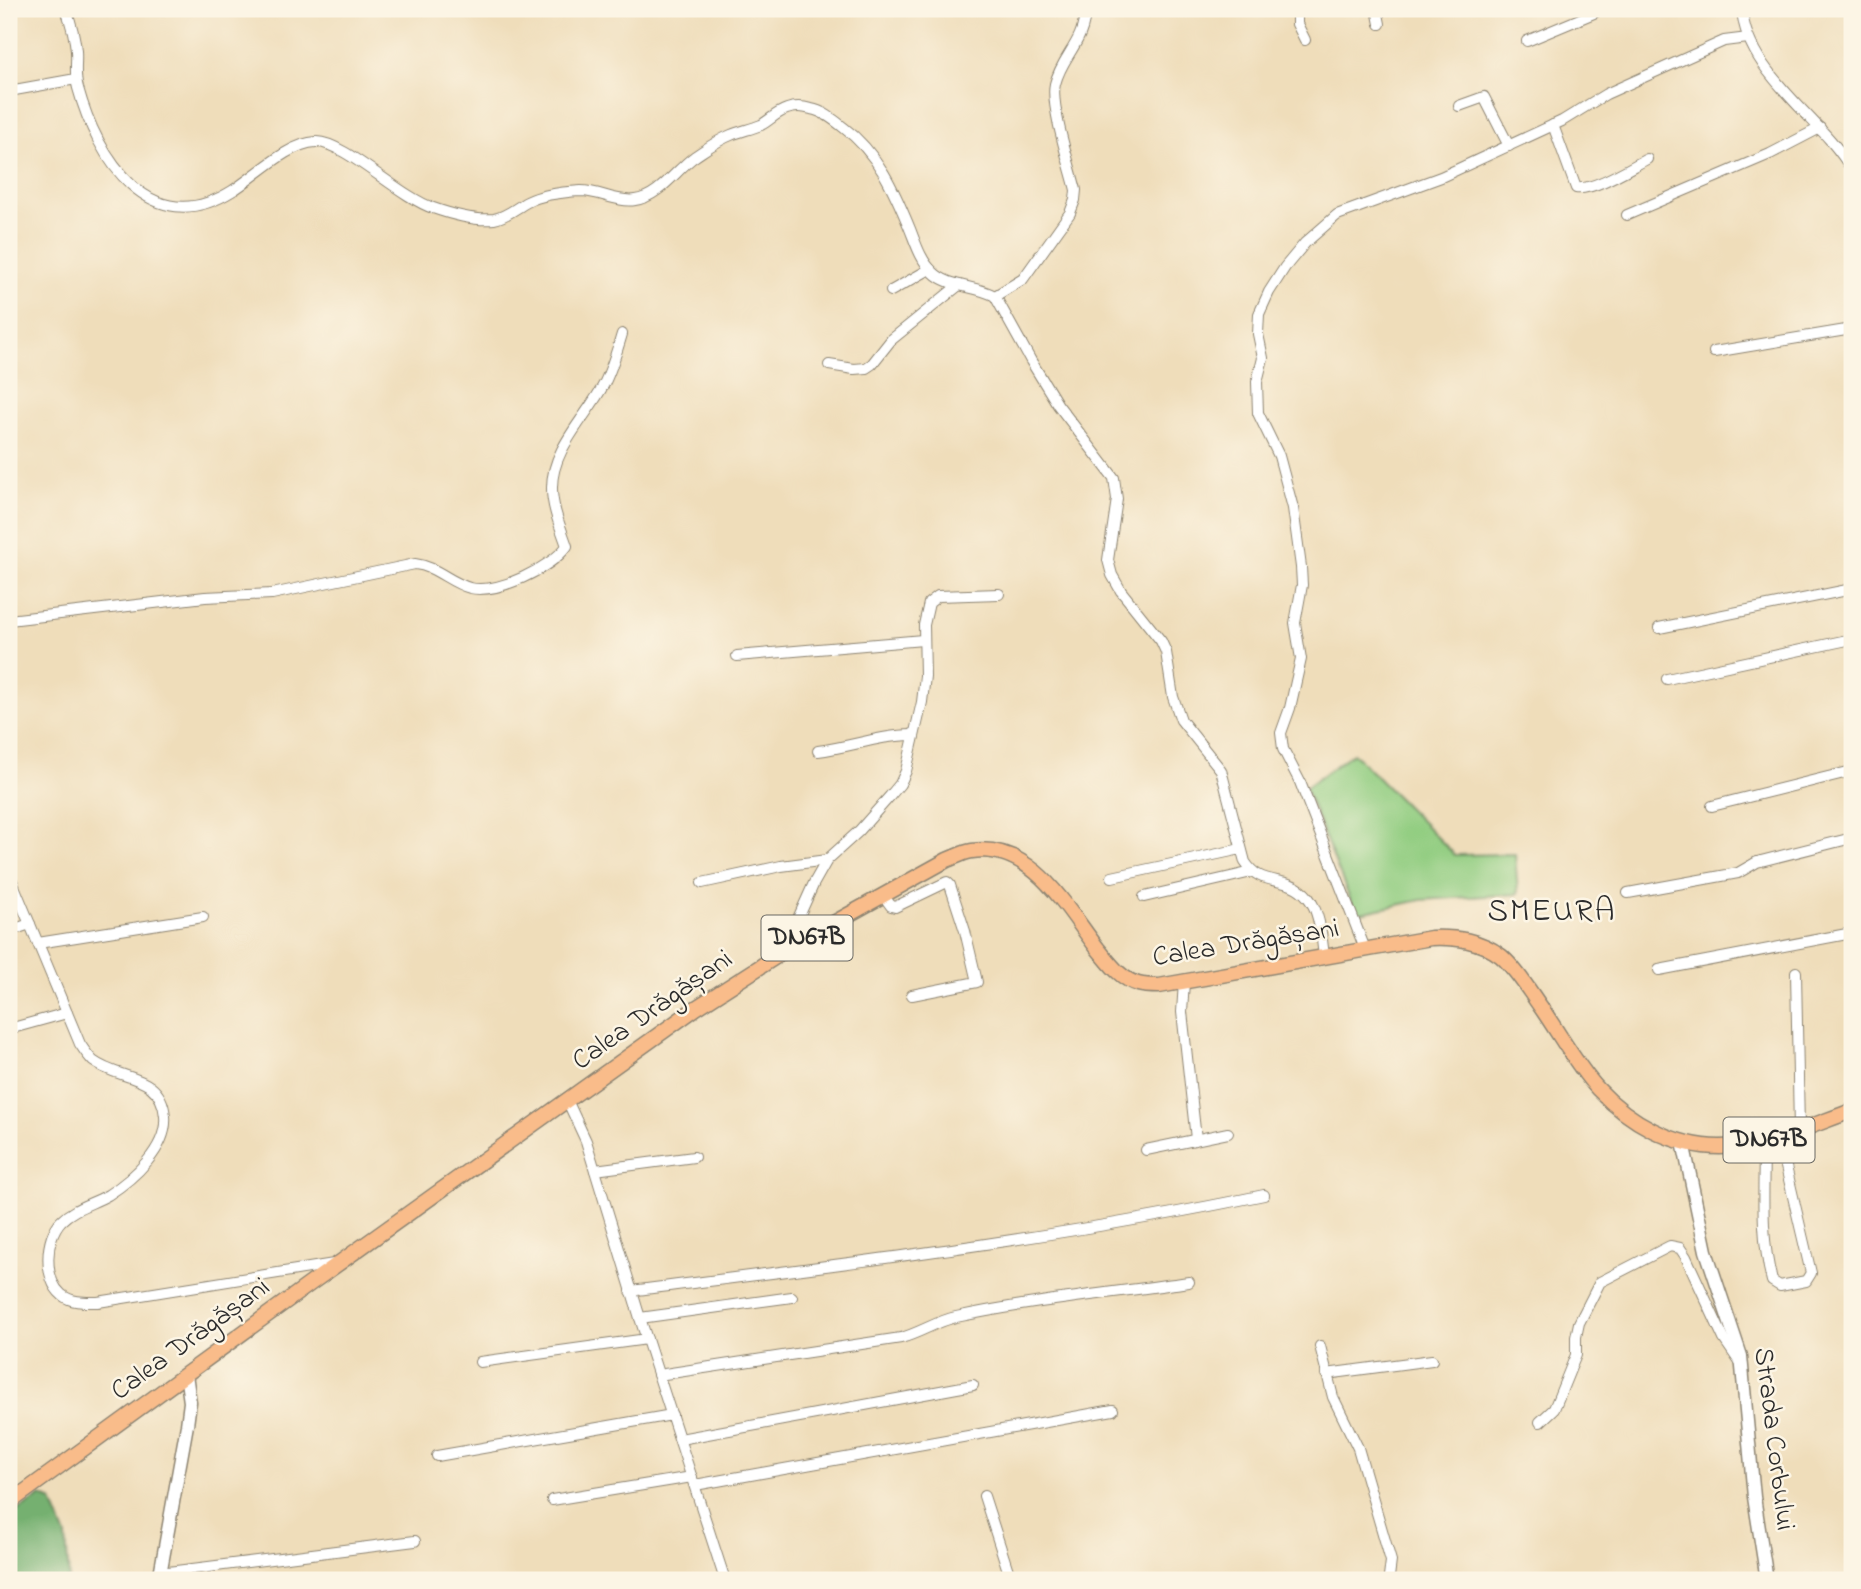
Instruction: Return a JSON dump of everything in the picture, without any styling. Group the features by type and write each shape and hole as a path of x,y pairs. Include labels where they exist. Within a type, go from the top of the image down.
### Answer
{"main road":[{"name":"Calea Drăgășani","path":"9,1503 696,1008 794,945 947,860 970,851 993,850 1018,858 1040,874 1107,961 1125,978 1146,986 1184,982 1430,937 1475,942 1512,967 1597,1087 1621,1110 1652,1129 1683,1142"},
{"name":"DN67B","path":"1683,1142 1719,1147 1764,1142 1852,1111"}],"street":[{"path":"66,9 73,31 76,79 101,145 130,185 156,203 178,209 225,196 288,152 312,142 332,144 415,200 441,211 495,219 541,197 581,191 634,201 646,197 693,158 721,140 757,126 787,109 809,108 819,111 851,133 884,169 918,250 930,270 939,278 986,290 995,296 1058,405 1114,478 1117,499 1108,561 1112,575 1121,591 1161,641 1166,652 1173,697 1181,720 1212,755 1221,770 1227,784 1245,862 1252,872 1262,878 1293,884 1312,900 1317,911 1324,956"},
{"path":"995,296 1023,279 1070,213 1075,200 1076,190 1054,96 1058,76 1080,38 1085,9"},
{"path":"1297,9 1297,24 1305,40"},
{"path":"1377,9 1380,24"},
{"path":"1527,41 1598,9"},
{"path":"1742,9 1748,38 1762,64 1820,128 1852,170"},
{"path":"1365,949 1300,782 1283,749 1280,733 1301,659 1295,623 1302,585 1293,508 1286,480 1279,456 1258,413 1257,383 1263,358 1258,334 1259,314 1285,267 1305,243 1337,215 1441,177 1553,125 1606,94 1724,41 1748,38"},
{"path":"9,92 76,79"},
{"path":"1460,106 1484,97 1509,146"},
{"path":"1553,125 1576,188 1593,185 1647,159"},
{"path":"1627,215 1770,154 1820,128"},
{"path":"891,291 930,270"},
{"path":"830,365 854,369 873,365 891,340 958,285"},
{"path":"1714,352 1852,329"},
{"path":"9,620 198,597 272,594 415,564 429,567 472,588 498,586 534,572 560,556 567,546 554,503 554,472 564,447 603,386 616,357 622,334"},
{"path":"1659,628 1852,589"},
{"path":"794,945 794,927 827,860 859,831 901,784 909,760 925,676 923,640 929,603 938,596 999,594"},
{"path":"1667,679 1852,639"},
{"path":"737,656 923,640"},
{"path":"818,751 894,735 913,734"},
{"path":"1712,806 1852,771"},
{"path":"1628,893 1738,873 1757,862 1852,838"},
{"path":"1112,877 1241,849"},
{"path":"702,883 781,866 827,860"},
{"path":"1144,897 1252,872"},
{"path":"9,874 87,1055 95,1063 148,1085 162,1101 165,1117 158,1146 141,1166 106,1196 72,1212 53,1231 49,1263 53,1283 61,1294 83,1302 98,1302 339,1264"},
{"path":"883,895 894,907 947,882 965,931 977,982 912,995"},
{"path":"38,943 203,917"},
{"path":"9,931 30,924"},
{"path":"1659,970 1852,933"},
{"path":"1796,972 1798,1130"},
{"path":"1184,982 1182,1012 1196,1139"},
{"path":"9,1029 67,1013"},
{"path":"567,1100 586,1141 646,1339 725,1580"},
{"path":"1146,1150 1228,1133"},
{"path":"1764,1142 1762,1210 1772,1282 1780,1286 1806,1281 1811,1273 1779,1137"},
{"name":"Strada Corbului","path":"1683,1142 1706,1251 1737,1340 1743,1367 1754,1497 1767,1580"},
{"path":"594,1170 694,1157"},
{"path":"631,1291 1168,1216 1264,1195"},
{"path":"1540,1422 1554,1409 1566,1381 1576,1355 1579,1322 1600,1282 1670,1246 1680,1248 1686,1257 1724,1339 1743,1367"},
{"path":"659,1375 901,1338 952,1318 974,1314 1189,1282"},
{"path":"640,1318 792,1297"},
{"path":"480,1363 646,1339"},
{"path":"1320,1346 1337,1406 1362,1460 1391,1561 1390,1579 1377,1580"},
{"path":"1326,1374 1432,1360"},
{"path":"187,1374 190,1402 162,1578 415,1541"},
{"path":"680,1439 973,1385"},
{"path":"552,1500 694,1481 1113,1410"},
{"path":"437,1456 672,1415"},
{"path":"984,1496 1011,1580"}],"green space":[{"path":"1353,753 1455,855 1515,854 1518,894 1421,900 1356,914 1305,788"},
{"path":"41,1496 52,1501 66,1536 69,1580 9,1580 9,1516"}],"district":[{"name":"SMEURA","path":"1552,912"}]}
